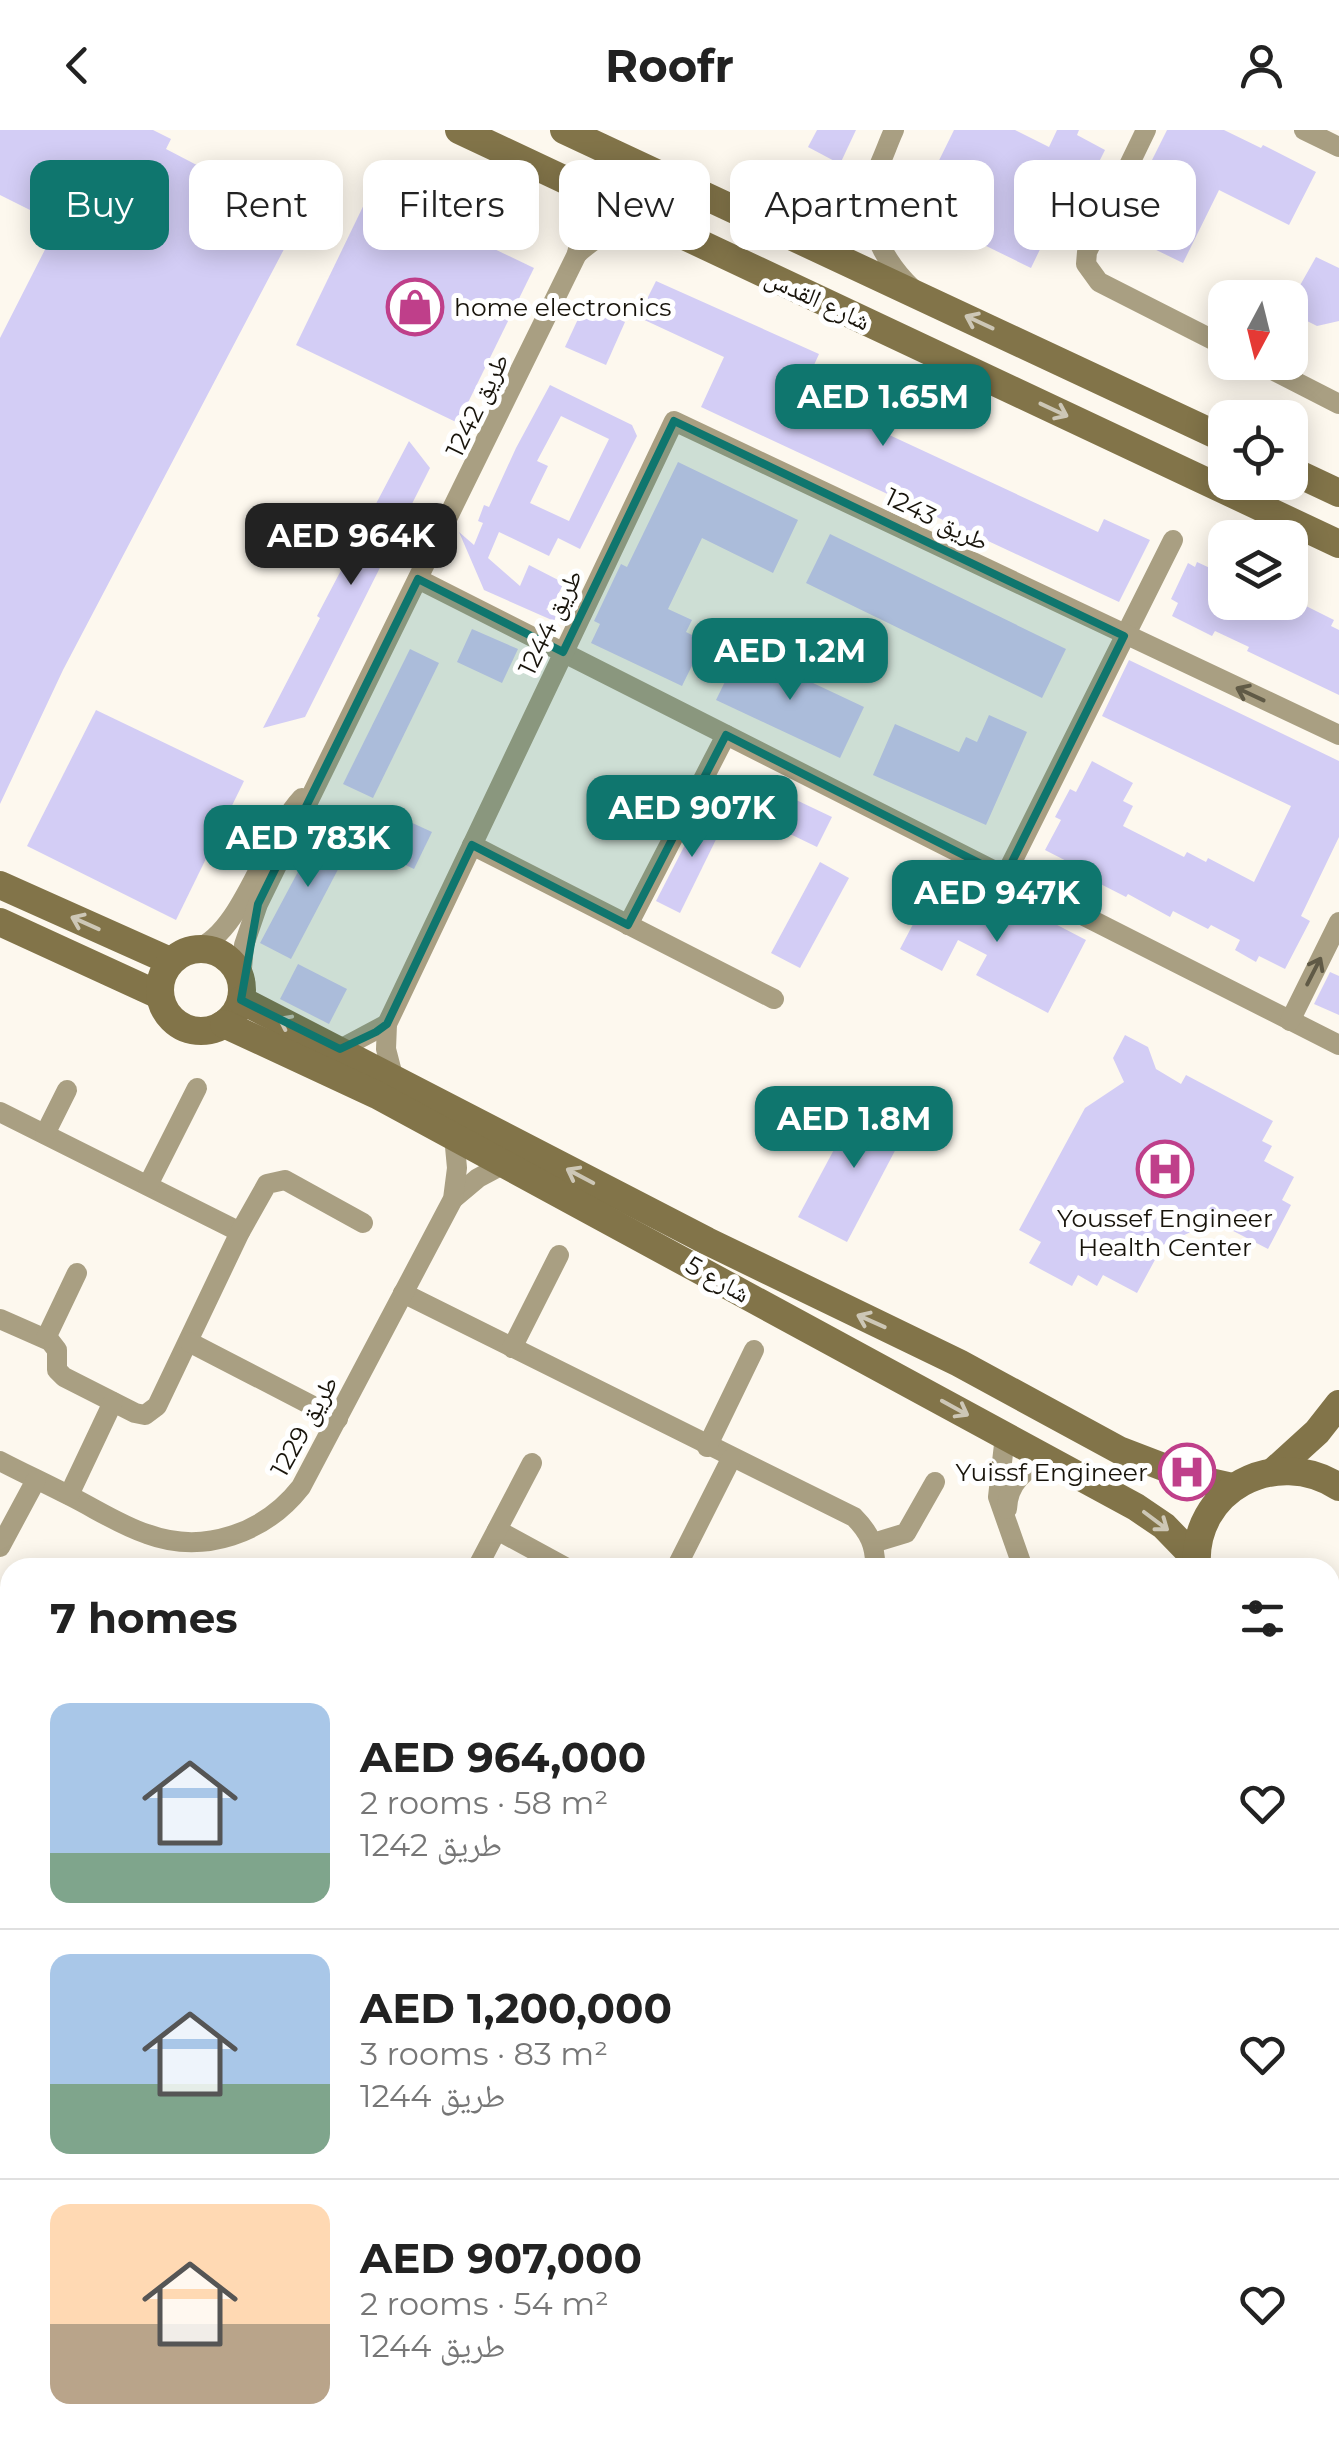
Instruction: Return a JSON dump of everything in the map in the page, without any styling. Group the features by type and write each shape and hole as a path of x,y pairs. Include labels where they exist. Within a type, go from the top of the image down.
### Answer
{"street":[{"name":"شارع القدس","path":"459,130 559,178"},
{"name":"شارع القدس","path":"564,130 730,207"},
{"path":"880,160 894,130"},
{"path":"1146,130 1087,252 1086,264 1099,282 1208,337"},
{"path":"1304,130 1339,147"},
{"name":"شارع القدس","path":"710,248 1339,544"},
{"name":"طريق 1242","path":"241,990 250,924 577,250"},
{"path":"577,254 583,250"},
{"name":"شارع القدس","path":"822,250 1208,431"},
{"path":"882,250 917,293"},
{"path":"1292,380 1339,404"},
{"name":"طريق 1243","path":"674,421 1339,735"},
{"name":"طريق 1244","path":"386,1024 674,421"},
{"path":"1308,478 1339,493"},
{"path":"1005,876 1174,540"},
{"path":"418,579 1339,1045"},
{"path":"628,925 726,735"},
{"name":"طريق 1242","path":"196,949 224,931 286,817 312,790"},
{"path":"472,845 774,999"},
{"path":"0,884 170,962"},
{"path":"0,922 159,994"},
{"path":"1290,1020 1339,922"},
{"path":"196,949 224,956 235,966 241,990 224,1024 202,1031 178,1025 162,1006 159,994 170,962 196,949"},
{"name":"شارع 5","path":"241,990 340,1050 707,1242 959,1363 1119,1450 1192,1478 1232,1487"},
{"name":"شارع 5","path":"224,1024 377,1095 1006,1436 1164,1526 1192,1558"},
{"path":"340,1050 386,1024 386,1049 394,1076"},
{"path":"148,1186 196,1088"},
{"path":"45,1134 67,1090"},
{"path":"0,1112 240,1232"},
{"name":"طريق 1229","path":"0,1461 152,1536 179,1542 226,1538 268,1520 288,1504 338,1419 453,1199 458,1168 454,1136"},
{"name":"طريق 1229","path":"453,1199 478,1178 506,1163"},
{"path":"0,1320 46,1338 57,1350 60,1374 135,1414 150,1413 157,1406 263,1188 279,1180 362,1223"},
{"path":"512,1348 559,1255"},
{"path":"46,1338 77,1274"},
{"path":"403,1293 854,1517 873,1543 874,1558"},
{"path":"189,1342 338,1419"},
{"path":"708,1447 754,1350"},
{"path":"69,1495 113,1402"},
{"path":"1275,1470 1339,1404"},
{"path":"1019,1558 998,1496 1006,1436 1036,1427 1087,1451 1099,1454 1119,1450"},
{"path":"681,1558 731,1458"},
{"path":"1007,1526 1009,1490 1026,1471 1047,1459"},
{"path":"482,1558 532,1463"},
{"path":"1197,1558 1202,1527 1219,1498 1245,1479 1275,1470 1307,1472 1339,1487"},
{"path":"0,1546 36,1480"},
{"path":"873,1543 906,1533 936,1482"},
{"path":"497,1530 549,1558"}],"highlighted area":[{"path":"674,421 1124,636 1005,876 726,735 628,925 472,845 387,1024 376,1032 340,1049 241,1000 258,904 418,579 563,652"}],"building":[{"path":"0,130 153,130 171,139 166,149 189,161 189,250 284,250 63,670 0,804 0,338 45,250 169,250 169,160 30,160 30,210 0,195"},
{"path":"817,130 856,130 842,160 832,160 808,147"},
{"path":"954,130 1015,130 1049,147 1057,130 1079,130 1077,135 1105,150 1100,160 1014,160 1014,250 1040,250 1031,268 994,250 994,160 939,160"},
{"path":"1167,130 1224,130 1316,172 1289,225 1219,190 1196,237 1196,160 1152,160"},
{"name":"home electronics","path":"363,207 363,250 496,250 534,268 458,423 296,345"},
{"path":"1156,250 1189,250 1183,263"},
{"path":"1316,257 1339,268 1339,321 1317,326 1308,322 1308,280 1303,280"},
{"path":"656,281 819,354 801,394 1098,532 1104,519 1150,540 1119,602 701,407 724,357 638,317"},
{"path":"585,304 625,322 606,365 565,347"},
{"path":"550,385 632,425 637,436 580,549 558,538 549,556 499,532 488,558 520,586 529,565 564,583 552,606 546,609 556,617 554,621 484,590 459,532 474,545 483,523 478,521 484,505 489,507","holes":["561,416 609,439 569,521 530,503 548,466 537,461"]},
{"path":"409,441 430,468 305,717 263,728 320,618 317,616"},
{"path":"678,462 798,520 773,573 702,538 668,609 692,620 686,632 704,641 682,686 591,643 600,624 594,621 621,564 627,567"},
{"path":"830,534 1066,649 1042,698 806,583"},
{"path":"1197,562 1208,567 1208,620 1308,620 1308,607 1334,620 1331,626 1339,630 1339,695 1247,651 1249,647 1215,631 1212,636 1172,616 1178,603 1171,599 1188,563 1195,567"},
{"path":"472,629 518,649 502,683 457,662"},
{"path":"410,649 439,663 373,798 343,784"},
{"path":"741,649 864,707 840,758 716,700"},
{"path":"1129,660 1339,761 1339,837 1301,916 1310,921 1285,969 1259,956 1256,962 1235,950 1240,940 1211,925 1208,929 1173,911 1170,917 1128,894 1126,897 1045,850 1061,820 1055,817 1070,789 1076,792 1092,761 1133,783 1123,801 1133,806 1123,826 1184,857 1187,852 1206,862 1208,858 1254,882 1291,806 1102,716"},
{"path":"96,710 244,781 176,920 27,846"},
{"path":"989,715 1027,732 986,825 873,775 895,724 959,752 966,737 977,742"},
{"path":"754,780 832,817 817,847 740,810"},
{"path":"705,806 727,817 680,913 656,901"},
{"path":"384,810 432,832 414,869 367,847"},
{"path":"325,821 355,837 291,959 260,943"},
{"path":"820,862 849,878 800,968 771,953"},
{"path":"933,886 957,898 960,892 1008,917 1015,903 1086,940 1048,1013 976,975 987,955 958,940 942,971 900,949"},
{"path":"298,964 347,989 329,1024 280,999"},
{"path":"1330,972 1339,976 1339,1015 1314,1004"},
{"name":"Youssef Engineer Health Center","path":"1125,1035 1148,1047 1156,1069 1181,1084 1186,1075 1273,1121 1262,1141 1272,1146 1264,1161 1294,1177 1282,1200 1291,1205 1268,1249 1214,1221 1163,1245 1137,1293 1103,1275 1097,1286 1078,1275 1072,1286 1029,1263 1041,1242 1019,1230 1085,1108 1124,1082 1113,1058"},
{"path":"861,1099 909,1124 847,1242 798,1217"}],"place":[{"name":"home electronics","path":"415,307"},
{"name":"Youssef Engineer Health Center","path":"1165,1169"},
{"name":"Yuissf Engineer","path":"1187,1472"}]}
